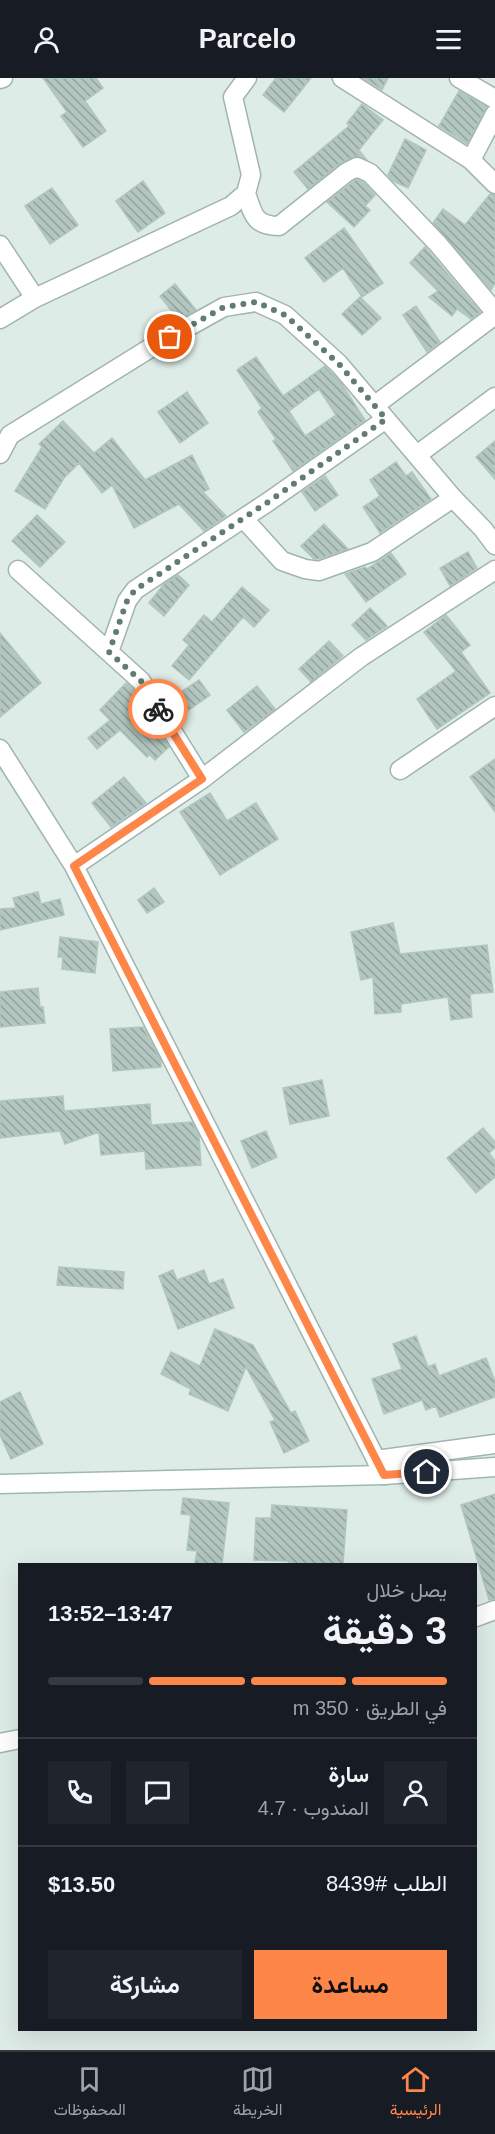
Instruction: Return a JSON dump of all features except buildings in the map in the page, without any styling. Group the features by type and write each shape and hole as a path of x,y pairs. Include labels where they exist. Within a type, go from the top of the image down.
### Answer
{"street":[{"path":"0,319 35,297 231,206 246,193 251,175 232,97 247,78"},
{"path":"342,78 471,160 495,184"},
{"path":"459,78 495,99"},
{"path":"471,160 495,114"},
{"path":"109,652 127,601 135,590 244,519 380,413 492,304 370,173 357,167 279,226 267,226 255,219 246,193"},
{"path":"0,245 35,297"},
{"path":"0,454 5,430 224,307 256,302 285,315 339,364 453,498 489,524 495,545"},
{"path":"417,455 495,397"},
{"path":"244,519 282,561 319,571 372,552 453,498"},
{"path":"18,570 141,681 202,779"},
{"path":"74,866 202,779 361,657 495,570"},
{"path":"400,770 495,706"},
{"path":"0,749 74,866 380,1468"},
{"path":"380,1468 495,1444"},
{"path":"0,1484 380,1468 495,1467"},
{"path":"477,1617 495,1610"},
{"path":"0,1743 18,1738"}],"way so far":[{"path":"158,709 141,681 109,652 127,601 135,590 268,502 386,419 339,364 285,315 256,302 224,307 170,337"}],"route":[{"path":"158,709 202,779 74,866 384,1475 427,1472"}]}
